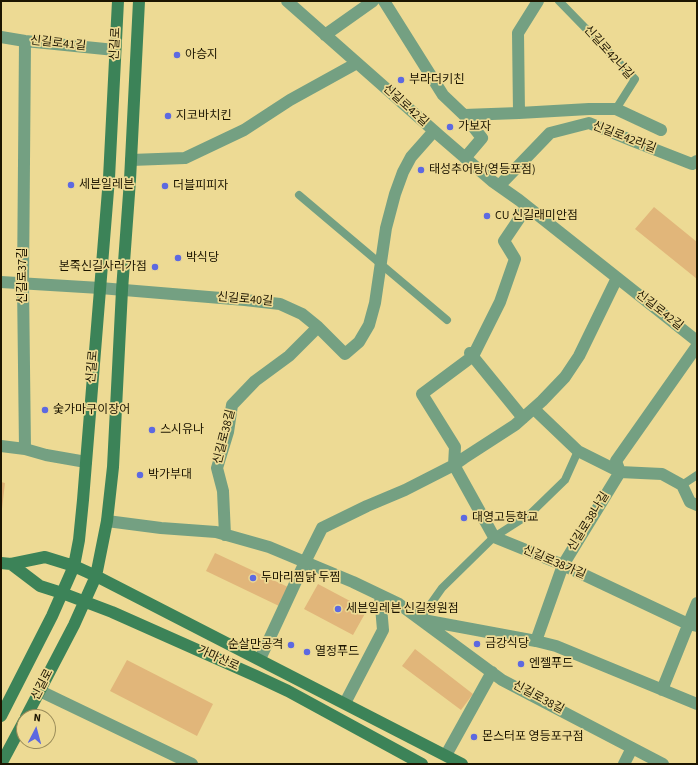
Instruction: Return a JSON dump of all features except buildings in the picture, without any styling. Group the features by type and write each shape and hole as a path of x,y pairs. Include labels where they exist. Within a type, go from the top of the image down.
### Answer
{"main road":[{"name":"신길로","path":"1,716 74,566 79,540 109,178 118,1"},
{"name":"신길로","path":"30,709 85,602 96,576 106,521 113,467 139,1"},
{"name":"가마산로","path":"6,564 45,557 74,566 260,659 459,763"},
{"name":"가마산로","path":"6,564 40,586 112,612 275,685 422,764"},
{"path":"1,764 16,736"}],"street":[{"name":"신길로42길","path":"287,1 492,181 697,341"},
{"path":"325,35 373,1"},
{"path":"384,1 443,94 464,115 482,138 465,158"},
{"path":"519,113 518,33 538,1"},
{"name":"신길로41길","path":"1,37 25,41 115,50"},
{"name":"신길로37길","path":"25,41 23,284 25,449"},
{"path":"131,160 185,158 244,130 290,100 357,63"},
{"path":"464,115 616,109 661,130"},
{"path":"566,111 567,129"},
{"name":"신길로42라길","path":"499,186 550,133 589,123 692,164 697,161"},
{"name":"신길로40길","path":"1,282 100,288 280,304 302,314 318,327 345,354 359,342 368,325 375,304 386,228 395,194 403,172 411,158 434,131"},
{"path":"494,537 454,465 455,447 422,394 472,354 500,302 515,259 504,241 527,207"},
{"path":"260,659 322,528 367,506 405,490 454,465 515,425 534,409 565,377 579,356 617,278"},
{"name":"신길로38길","path":"225,535 223,491 217,468 228,432 232,405 255,382 290,356 318,327"},
{"path":"620,472 616,461 697,346"},
{"path":"472,354 523,418"},
{"path":"534,409 578,451 620,472 662,474 682,486 690,502 697,505"},
{"path":"1,446 25,449 46,455 86,462"},
{"name":"신길로38나길","path":"536,641 563,565 620,472"},
{"name":"신길로38길","path":"106,521 161,528 216,532 269,547 353,582 399,604 502,680 663,764"},
{"name":"신길로38가길","path":"494,537 563,565 693,625"},
{"path":"345,703 383,630 380,595"},
{"path":"662,690 693,625 697,603"},
{"path":"420,620 556,646 697,704"},
{"path":"446,755 492,672"},
{"path":"40,691 192,764"},
{"path":"624,764 632,748"}],"lane":[{"name":"신길로42나길","path":"559,1 635,79 616,109"},
{"path":"299,195 447,320"},
{"path":"420,620 442,588 494,537 530,514 565,480 578,451"},
{"path":"682,486 697,475"}],"place":[{"name":"아승지","path":"177,55"},
{"name":"부라더키친","path":"401,80"},
{"name":"지코바치킨","path":"168,116"},
{"name":"가보자","path":"450,127"},
{"name":"태성추어탕(영등포점)","path":"421,170"},
{"name":"세븐일레븐","path":"71,185"},
{"name":"더블피피자","path":"165,186"},
{"name":"CU 신길래미안점","path":"487,216"},
{"name":"박식당","path":"178,258"},
{"name":"본죽신길사러가점","path":"155,267"},
{"name":"숯가마구이장어","path":"45,410"},
{"name":"스시유나","path":"152,430"},
{"name":"박가부대","path":"140,475"},
{"name":"대영고등학교","path":"464,518"},
{"name":"두마리찜닭 두찜","path":"253,578"},
{"name":"세븐일레븐 신길정원점","path":"338,609"},
{"name":"금강식당","path":"477,644"},
{"name":"순살만공격","path":"291,645"},
{"name":"열정푸드","path":"307,652"},
{"name":"엔젤푸드","path":"521,664"},
{"name":"몬스터포 영등포구점","path":"474,737"}]}
